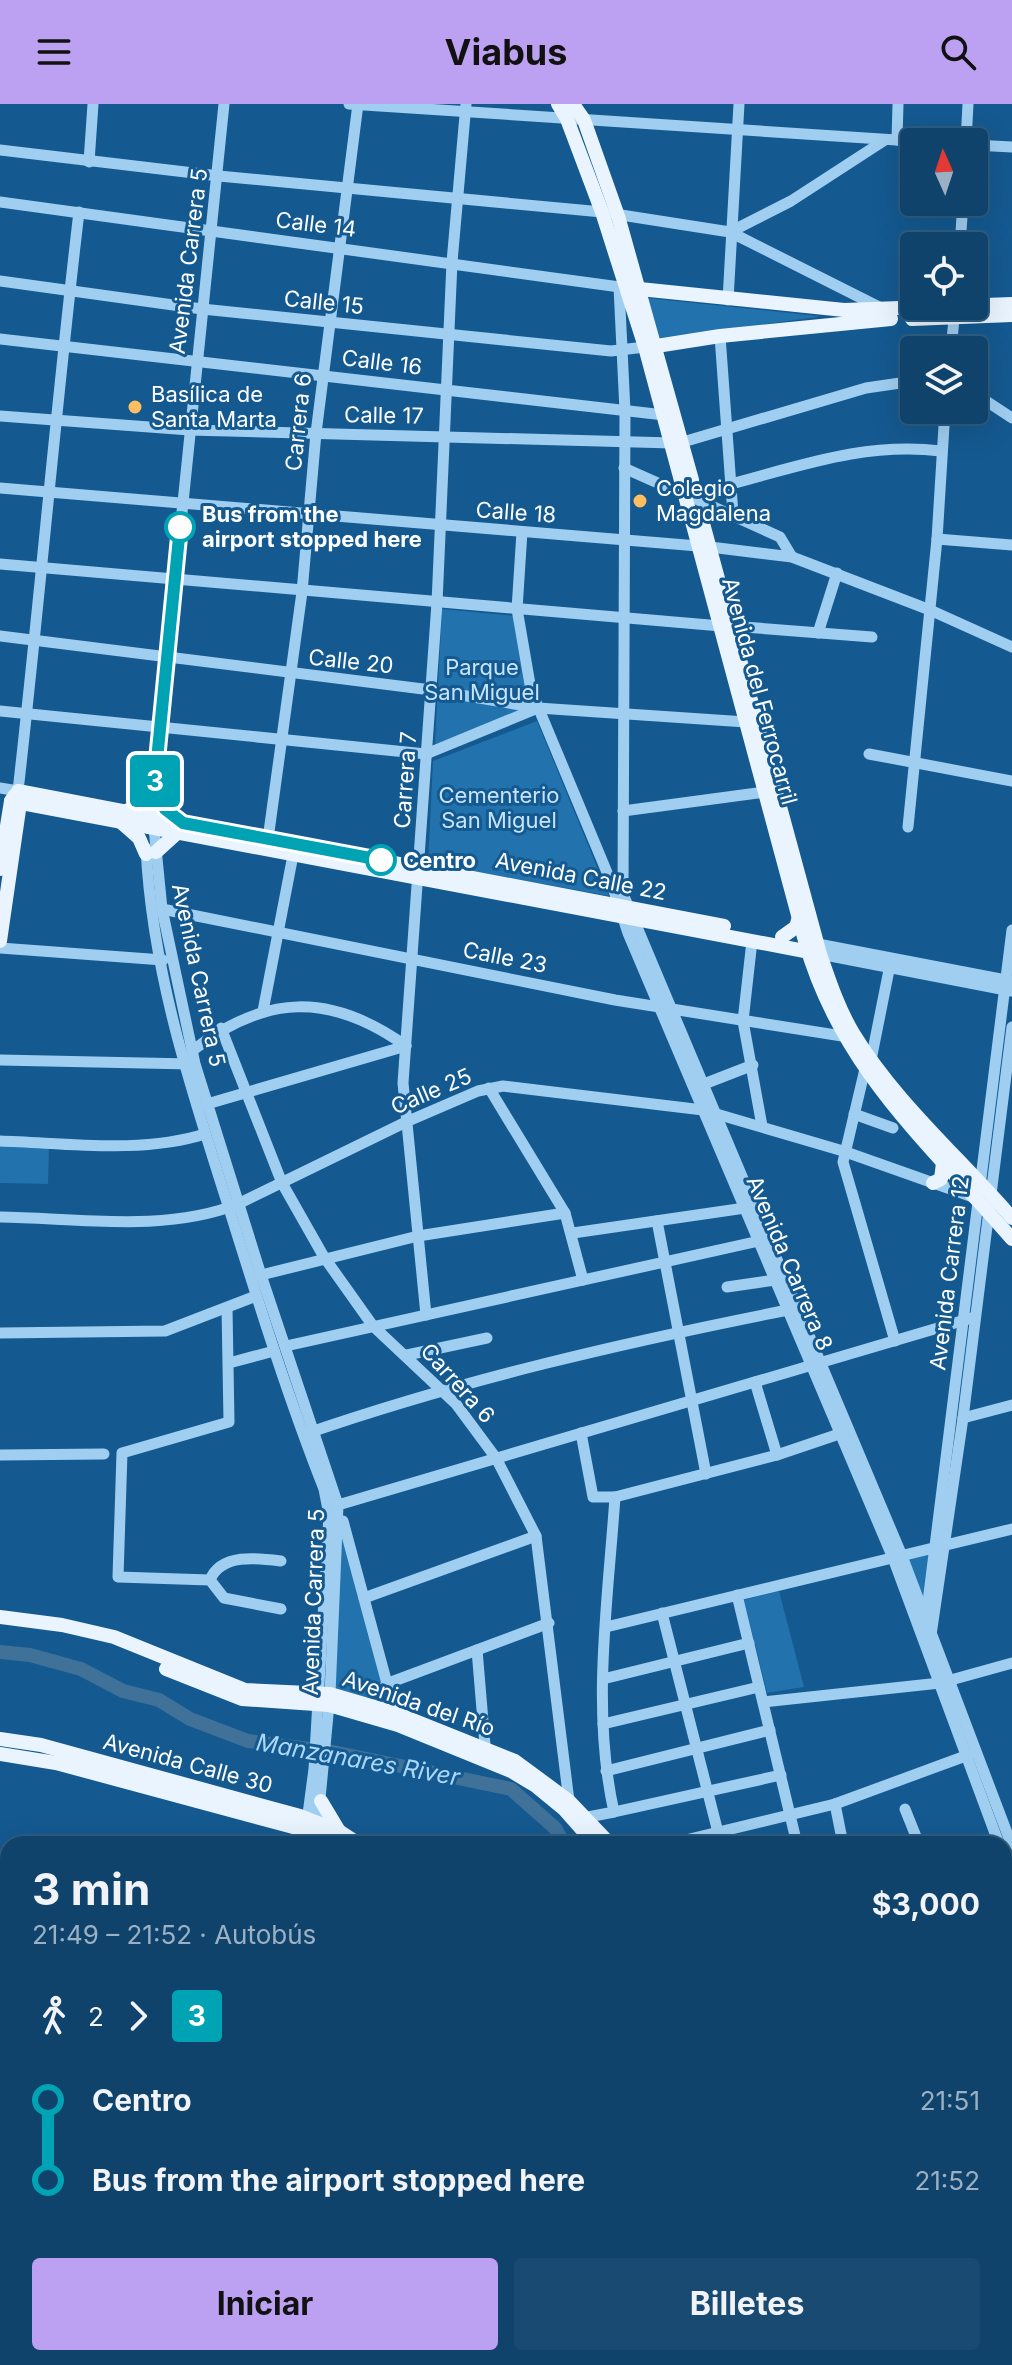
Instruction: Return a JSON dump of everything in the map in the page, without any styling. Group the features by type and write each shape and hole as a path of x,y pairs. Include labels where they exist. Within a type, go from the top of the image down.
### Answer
{"main road":[{"name":"Avenida del Ferrocarril","path":"558,104 567,119 651,346 812,948 842,1036 981,1183 990,1213 1012,1239"},
{"name":"Avenida del Ferrocarril","path":"573,104 584,120 618,216 628,288"},
{"path":"628,288 728,300 900,309"},
{"path":"988,307 1012,304"},
{"path":"988,313 1012,315"},
{"path":"651,346 900,316"},
{"name":"Avenida del Ferrocarril","path":"651,346 664,415 678,442"},
{"name":"Avenida del Ferrocarril","path":"726,626 746,722 799,917 851,1030 896,1111 943,1163 1012,1218"},
{"path":"154,790 180,828 151,853 121,817 141,804 154,790"},
{"path":"0,869 12,799"},
{"path":"0,941 12,799"},
{"name":"Avenida Calle 22","path":"12,799 180,828 293,855 419,873"},
{"name":"Avenida Calle 22","path":"180,828 268,839 419,873 625,912 782,937 812,948"},
{"name":"Avenida Calle 22","path":"625,912 658,924 812,948"},
{"path":"782,937 796,927 799,917"},
{"path":"933,1183 941,1179 943,1163"},
{"name":"Avenida del Río","path":"0,1617 62,1625 123,1640 245,1690 324,1699 395,1713 486,1755 536,1786 564,1809 588,1836"},
{"name":"Avenida del Río","path":"0,1625 112,1646 242,1699 324,1699 486,1755 515,1761 588,1817 603,1836"},
{"name":"Avenida Calle 30","path":"0,1739 41,1745 291,1814 311,1830"},
{"name":"Avenida Calle 30","path":"0,1754 56,1763 333,1836"},
{"path":"291,1814 316,1801 339,1836"}],"street":[{"path":"89,162 93,104"},
{"name":"Avenida Carrera 5","path":"224,104 214,231 196,360 149,822 157,959 207,1104 256,1296 280,1348"},
{"path":"349,104 465,108 567,119 900,140"},
{"name":"Carrera 6","path":"268,839 302,592 316,433 358,104"},
{"path":"728,300 739,104"},
{"path":"730,232 791,201 892,140 898,104"},
{"path":"967,128 968,104"},
{"name":"Carrera 7","path":"426,1315 406,1122 406,1046 437,603 452,262 465,108"},
{"path":"988,146 1012,147"},
{"path":"0,150 219,176 602,212 730,232 884,309"},
{"name":"Calle 14","path":"0,202 628,288"},
{"path":"12,799 36,641 54,420 79,212"},
{"name":"Calle 15","path":"0,281 202,309 448,335 622,352 651,346"},
{"path":"625,912 621,881 625,443 622,352 628,288"},
{"path":"720,336 733,514"},
{"name":"Calle 16","path":"0,339 664,415"},
{"name":"Calle 17","path":"0,416 190,430 678,442 866,388 900,383"},
{"path":"988,402 1012,418"},
{"path":"908,827 937,539 944,424"},
{"path":"731,484 872,448 902,446 941,451"},
{"path":"624,468 780,537 792,557"},
{"name":"Calle 18","path":"0,488 704,546 792,557 930,610 1012,647"},
{"path":"522,532 517,609 531,690 625,912"},
{"path":"937,539 1012,545"},
{"path":"0,564 302,592 872,637"},
{"path":"818,633 837,573"},
{"name":"Calle 20","path":"0,636 431,690 538,708 746,722"},
{"path":"0,711 426,754 538,708"},
{"path":"869,754 1012,781"},
{"name":"Avenida Calle 22","path":"0,788 12,799"},
{"path":"623,811 765,792"},
{"name":"Avenida Carrera 5","path":"151,853 205,1134 261,1275 329,1515 323,1725 311,1830"},
{"path":"263,1011 293,855"},
{"name":"Calle 23","path":"162,909 666,1009 842,1036"},
{"name":"Avenida Carrera 8","path":"625,912 645,946 666,1009 704,1084 709,1112 745,1208 788,1310 816,1364"},
{"name":"Avenida Carrera 8","path":"625,912 897,1557 970,1754"},
{"path":"645,946 646,933 658,924"},
{"name":"Avenida Carrera 12","path":"981,1183 1009,985 1012,930"},
{"path":"752,941 743,1021 762,1126"},
{"path":"0,948 172,960"},
{"name":"Avenida Calle 22","path":"812,948 1009,985"},
{"name":"Avenida Calle 22","path":"812,948 1009,985"},
{"path":"890,965 868,1064 843,1151 845,1179 895,1341"},
{"path":"0,1060 191,1060 221,1028 263,1011 301,1006 339,1010 375,1024 406,1046"},
{"name":"Avenida Carrera 12","path":"929,1638 962,1321 984,1196 1009,1082 1012,1027"},
{"name":"Carrera 6","path":"221,1028 282,1183 324,1257 373,1326 443,1389 496,1458 536,1536 569,1801"},
{"path":"207,1104 406,1046"},
{"path":"704,1084 753,1065"},
{"name":"Calle 25","path":"0,1217 155,1220 190,1217 233,1206 406,1122 489,1088 503,1086 709,1112 843,1151 933,1183 984,1196"},
{"path":"489,1088 565,1213 573,1233 583,1280"},
{"path":"854,1114 893,1128"},
{"path":"0,1141 141,1145 185,1141 205,1134"},
{"path":"573,1233 745,1208"},
{"path":"261,1275 418,1236 565,1213"},
{"name":"Avenida Carrera 12","path":"929,1638 926,1621 963,1418 990,1213"},
{"path":"657,1221 681,1331 706,1474"},
{"path":"229,1363 373,1326 759,1241"},
{"path":"727,1287 775,1280"},
{"path":"0,1333 165,1331 256,1296"},
{"path":"210,1580 118,1577 122,1453 229,1422 227,1308"},
{"path":"308,1433 443,1389 681,1331 788,1310"},
{"path":"395,1713 338,1505 975,1317"},
{"path":"407,1355 487,1338"},
{"path":"755,1382 777,1455"},
{"path":"963,1418 1012,1405"},
{"path":"581,1433 593,1497 615,1497 777,1455 845,1432"},
{"name":"Avenida Carrera 5","path":"308,1433 338,1505 324,1699"},
{"path":"0,1455 104,1454"},
{"path":"614,1812 606,1771 603,1679 615,1497"},
{"path":"606,1627 1012,1529"},
{"path":"364,1598 536,1536"},
{"name":"Avenida Carrera 8","path":"897,1557 926,1621"},
{"path":"210,1580 220,1568 237,1559 281,1561"},
{"path":"210,1580 224,1598 281,1609"},
{"path":"737,1595 795,1836"},
{"path":"662,1613 719,1836"},
{"path":"386,1684 549,1623"},
{"path":"603,1679 749,1643"},
{"path":"477,1650 486,1755"},
{"path":"763,1702 944,1682 1012,1663"},
{"path":"603,1724 759,1687"},
{"path":"606,1771 770,1730"},
{"path":"730,1836 835,1804 970,1754"},
{"path":"970,1754 996,1836"},
{"path":"970,1754 1007,1836"},
{"path":"588,1817 781,1775"},
{"path":"835,1804 841,1836"},
{"path":"905,1809 916,1836"}],"green space":[{"path":"647,298 818,316 818,317 659,338"},
{"name":"Parque San Miguel","path":"442,609 516,616 531,708 435,744"},
{"name":"Cementerio San Miguel","path":"537,721 609,896 428,863 433,761"},
{"path":"0,1145 49,1146 48,1184 0,1183"},
{"path":"342,1535 389,1707 332,1690"},
{"path":"930,1554 925,1607 906,1560"},
{"path":"779,1591 804,1687 767,1693 744,1600"}],"waterway":[{"name":"Manzanares River","path":"0,1652 30,1655 81,1669 123,1691 159,1700 190,1719 248,1741 333,1752 511,1789 555,1828 560,1836"}],"bus line":[{"name":"3","path":"180,527 154,790 159,800 173,817 183,823 381,860"}],"place":[{"name":"Basílica de Santa Marta","path":"135,407"},
{"name":"Colegio Magdalena","path":"640,501"},
{"name":"Bus from the airport stopped here","path":"180,527"},
{"name":"Centro","path":"381,860"}]}
